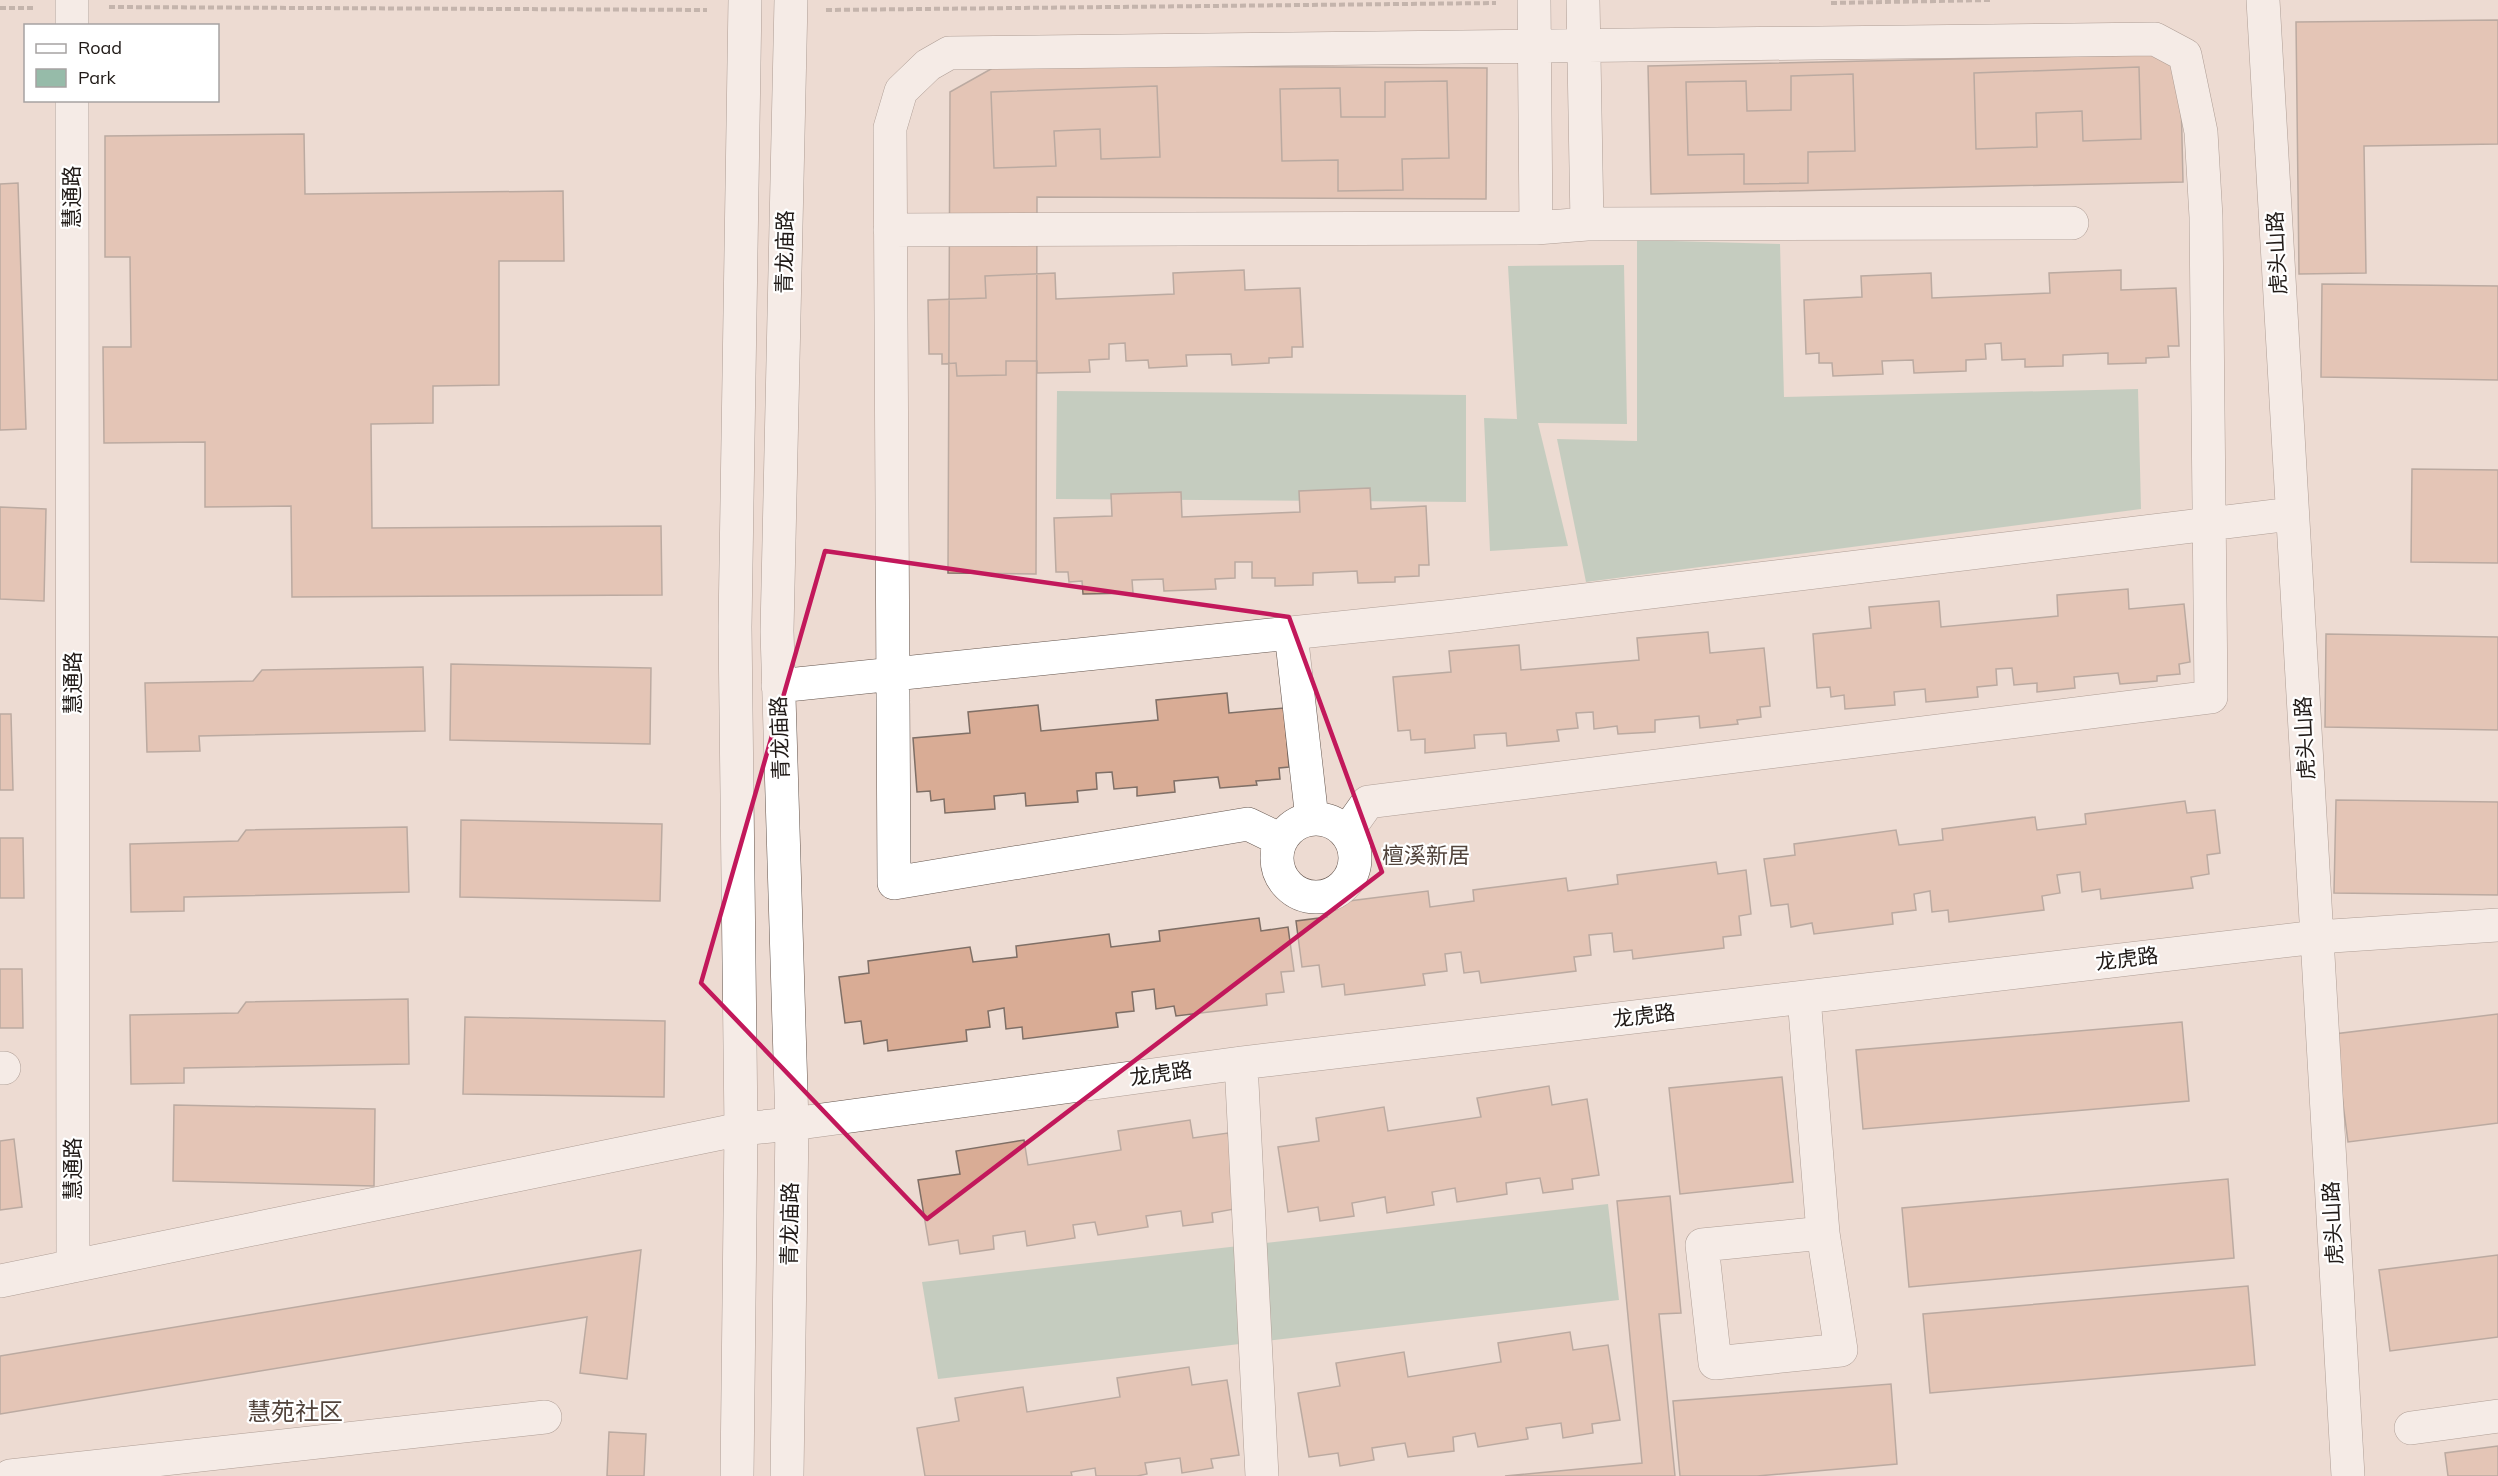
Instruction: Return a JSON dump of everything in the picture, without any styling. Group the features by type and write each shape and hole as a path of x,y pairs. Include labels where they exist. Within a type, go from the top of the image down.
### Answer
{"street":[{"path":"1583,0 1587,224"},
{"name":"虎头山路","path":"2263,0 2348,1476"},
{"path":"1534,2 1536,228"},
{"name":"青龙庙路","path":"737,1476 741,1129 735,627 745,5"},
{"name":"青龙庙路","path":"787,1476 792,1124 777,619 791,5"},
{"path":"1281,840 1248,824 894,883 890,128 901,92 928,65 949,53 2155,39 2185,55 2201,132 2203,164 2211,525 2211,697 1368,802 1346,833"},
{"name":"慧通路","path":"72,102 73,1266"},
{"path":"890,231 1536,228 1587,224 2072,223"},
{"path":"778,686 1466,615 2292,514"},
{"path":"1291,633 1312,819"},
{"path":"1312,819 1336,824 1346,833 1355,857 1354,869 1348,881 1327,895 1302,894 1291,887 1278,866 1281,840 1299,823 1312,819"},
{"name":"龙虎路","path":"0,1281 741,1129 1241,1063 2317,937 2498,925"},
{"path":"1804,997 1823,1233 1841,1350 1715,1363 1702,1245 1823,1233"},
{"path":"1241,1063 1262,1476"},
{"path":"2410,1428 2498,1416"},
{"path":"10,1476 545,1417"}],"path":[{"path":"1823,3 1990,0"},
{"path":"791,5 1534,2"},
{"path":"0,8 72,11 745,5"}],"highlighted area":[{"path":"825,551 1289,617 1382,872 927,1219 701,983"}],"green space":[{"path":"1637,240 1780,244 1784,397 2138,389 2141,509 1586,582 1557,439 1637,441"},
{"path":"1624,265 1627,424 1538,423 1568,546 1490,551 1484,418 1517,419 1508,266"},
{"path":"1057,391 1466,395 1466,502 1056,499"},
{"path":"1608,1204 1619,1300 938,1379 922,1282"}],"building":[{"path":"2498,20 2498,144 2364,146 2366,273 2299,274 2296,22"},
{"path":"2180,54 2183,182 1651,194 1648,66"},
{"path":"998,65 1487,68 1486,199 1037,197 1036,574 948,573 950,92"},
{"path":"2139,67 2141,139 2083,141 2082,111 2036,113 2037,147 1976,149 1974,73"},
{"path":"1853,74 1855,151 1808,152 1808,183 1744,184 1744,154 1688,155 1686,82 1746,81 1747,111 1791,110 1791,76"},
{"path":"1447,81 1449,158 1402,159 1403,190 1338,191 1338,160 1282,161 1280,89 1340,88 1341,117 1385,117 1385,82"},
{"path":"1157,86 1160,157 1101,159 1100,129 1054,131 1056,166 994,168 991,92"},
{"path":"304,134 305,194 563,191 564,261 499,261 499,385 433,386 433,423 371,424 372,528 661,526 662,595 292,597 291,506 205,507 205,442 104,443 103,347 131,347 130,257 105,257 105,136"},
{"path":"18,183 26,429 0,430 0,184"},
{"path":"1244,270 1245,290 1300,288 1303,347 1292,347 1292,357 1269,358 1269,363 1232,365 1231,354 1186,355 1187,366 1149,368 1148,360 1126,361 1125,343 1109,344 1109,359 1089,360 1090,372 1037,373 1037,361 1006,361 1006,375 957,376 956,363 942,364 942,354 929,354 928,300 986,298 985,276 1055,273 1056,299 1174,294 1173,273"},
{"path":"2121,270 2121,290 2176,288 2179,346 2168,346 2169,357 2146,358 2146,363 2108,364 2108,353 2063,355 2063,366 2025,367 2025,359 2002,360 2001,343 1985,344 1986,359 1966,360 1966,371 1914,373 1913,360 1882,361 1883,374 1833,376 1832,363 1819,363 1819,353 1806,354 1804,300 1862,297 1861,276 1931,273 1932,298 2050,293 2049,273"},
{"path":"2322,284 2498,286 2498,380 2321,377"},
{"path":"2412,469 2498,470 2498,563 2411,562"},
{"path":"1370,488 1371,509 1426,506 1429,565 1419,565 1419,576 1395,577 1395,582 1358,583 1357,571 1313,573 1313,585 1275,586 1275,578 1252,578 1252,562 1235,562 1235,578 1215,579 1216,589 1164,591 1163,579 1132,580 1133,593 1083,594 1082,581 1069,582 1068,572 1056,572 1054,518 1112,516 1111,494 1181,492 1182,517 1300,512 1299,491"},
{"path":"0,507 46,509 44,601 0,599"},
{"path":"2128,589 2129,609 2184,604 2190,662 2179,664 2180,674 2157,676 2157,681 2120,684 2118,673 2074,677 2075,688 2037,692 2037,683 2014,685 2012,668 1996,669 1997,685 1977,687 1978,697 1926,702 1925,689 1894,692 1895,705 1845,709 1844,695 1831,697 1830,687 1817,688 1813,634 1871,628 1869,607 1939,601 1941,627 2058,616 2057,595"},
{"path":"1708,632 1710,653 1764,648 1770,706 1760,707 1761,717 1737,720 1738,724 1700,728 1699,716 1655,720 1655,732 1618,734 1617,726 1594,729 1593,712 1576,713 1578,728 1557,730 1559,741 1507,746 1506,733 1474,735 1475,748 1425,753 1425,739 1411,740 1410,730 1398,731 1393,677 1451,672 1449,651 1519,645 1521,670 1639,660 1637,638"},
{"path":"2326,634 2498,637 2498,730 2325,727"},
{"path":"451,664 651,668 650,744 450,740"},
{"path":"423,667 425,731 199,736 200,751 147,752 145,683 253,681 262,670"},
{"path":"1227,693 1229,713 1284,708 1289,767 1279,768 1280,779 1256,781 1257,785 1220,788 1218,777 1174,781 1175,792 1137,796 1137,787 1114,789 1112,772 1096,773 1097,789 1077,791 1078,802 1026,806 1025,793 994,796 995,809 945,813 944,799 931,801 930,791 917,792 913,738 970,733 968,712 1038,705 1041,731 1158,720 1156,700"},
{"path":"0,714 11,714 13,790 0,790"},
{"path":"2336,800 2498,802 2498,895 2334,893"},
{"path":"2185,801 2187,813 2215,810 2220,853 2207,855 2209,874 2191,877 2193,888 2101,899 2100,889 2082,892 2080,872 2057,875 2060,893 2042,896 2044,910 1949,922 1948,910 1932,912 1930,891 1914,894 1916,910 1892,913 1893,924 1814,934 1812,923 1791,927 1788,904 1771,906 1764,859 1795,855 1794,844 1896,830 1899,845 1943,840 1942,829 2035,817 2037,830 2086,824 2085,814"},
{"path":"461,820 662,824 660,901 460,897"},
{"path":"407,827 409,892 184,897 184,911 131,912 130,844 238,841 246,830"},
{"path":"0,838 23,838 24,898 0,898"},
{"path":"1716,862 1718,874 1746,870 1751,914 1739,916 1741,935 1723,937 1724,948 1633,959 1632,950 1614,952 1612,933 1589,935 1591,955 1574,957 1576,971 1481,983 1479,971 1464,973 1461,952 1445,954 1447,971 1423,974 1425,985 1345,995 1344,984 1322,987 1319,965 1302,967 1296,921 1327,917 1325,904 1428,891 1430,907 1474,901 1473,890 1566,878 1568,891 1618,884 1617,875"},
{"path":"1259,918 1261,931 1288,927 1294,971 1281,972 1284,992 1266,994 1267,1005 1176,1016 1174,1006 1156,1009 1154,989 1132,992 1134,1011 1116,1013 1118,1027 1023,1039 1022,1027 1006,1029 1004,1008 988,1011 990,1027 966,1030 967,1041 888,1051 887,1040 864,1044 861,1021 845,1023 839,977 869,973 868,961 970,947 973,962 1017,957 1016,946 1109,934 1111,947 1160,941 1159,931"},
{"path":"0,969 22,969 23,1028 0,1028"},
{"path":"408,999 409,1064 184,1068 184,1083 131,1084 130,1015 238,1013 246,1002"},
{"path":"2498,1014 2498,1123 2348,1142 2334,1034"},
{"path":"465,1017 665,1021 664,1097 463,1094"},
{"path":"2182,1022 2189,1101 1863,1129 1856,1050"},
{"path":"1782,1077 1793,1182 1680,1194 1669,1088"},
{"path":"1549,1086 1552,1105 1587,1099 1599,1175 1572,1179 1573,1189 1543,1193 1540,1178 1506,1183 1507,1194 1457,1202 1455,1188 1432,1192 1434,1205 1387,1213 1385,1197 1352,1203 1354,1216 1320,1221 1318,1207 1288,1212 1278,1147 1319,1141 1316,1118 1384,1107 1388,1131 1481,1117 1477,1098"},
{"path":"174,1105 375,1109 374,1186 173,1181"},
{"path":"1190,1120 1193,1138 1228,1133 1240,1208 1212,1213 1213,1222 1183,1226 1181,1211 1146,1216 1148,1227 1098,1235 1095,1222 1073,1225 1075,1238 1027,1246 1025,1231 993,1236 994,1249 960,1254 958,1240 929,1245 918,1180 960,1174 956,1151 1024,1140 1028,1165 1121,1150 1118,1131"},
{"path":"14,1139 22,1207 0,1210 0,1141"},
{"path":"2228,1179 2234,1258 1909,1287 1902,1208"},
{"path":"1670,1196 1681,1313 1659,1314 1675,1476 1505,1476 1642,1463 1617,1201"},
{"path":"641,1250 627,1379 580,1373 587,1317 0,1414 0,1356"},
{"path":"2498,1255 2498,1337 2390,1351 2379,1270"},
{"path":"2248,1286 2255,1365 1930,1393 1923,1314"},
{"path":"1570,1332 1573,1350 1608,1345 1620,1420 1592,1424 1593,1433 1563,1438 1561,1423 1526,1428 1528,1439 1478,1447 1475,1433 1453,1437 1454,1451 1408,1457 1405,1443 1372,1448 1374,1460 1340,1466 1338,1453 1309,1457 1298,1393 1340,1386 1336,1363 1404,1352 1408,1377 1501,1362 1498,1343"},
{"path":"1189,1367 1192,1385 1227,1380 1239,1455 1211,1459 1213,1468 1182,1473 1180,1458 1145,1463 1147,1474 1137,1476 1096,1476 1095,1468 1071,1472 1072,1476 925,1476 917,1428 959,1421 955,1398 1023,1387 1027,1412 1120,1397 1117,1378"},
{"path":"1891,1384 1897,1464 1757,1476 1680,1476 1673,1401"},
{"path":"609,1432 646,1434 644,1476 607,1476"},
{"path":"2498,1446 2498,1476 2448,1476 2445,1453"}],"district":[{"name":"檀溪新居","path":"1426,855"},
{"name":"慧苑社区","path":"295,1412"}]}
